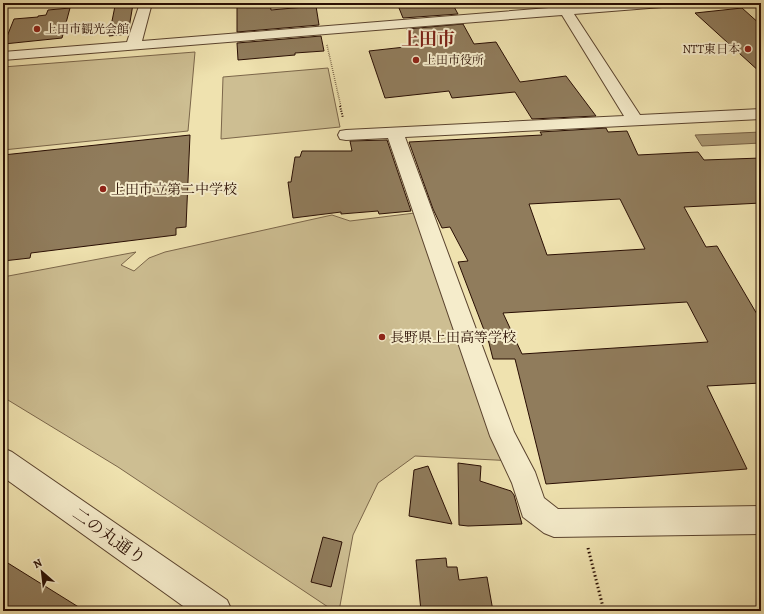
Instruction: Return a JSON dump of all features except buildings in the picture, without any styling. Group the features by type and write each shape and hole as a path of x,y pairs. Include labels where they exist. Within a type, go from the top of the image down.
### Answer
{"street":[{"path":"133,46 146,3"},
{"path":"3,56 133,46 567,7 662,3"},
{"path":"567,7 635,121"},
{"path":"346,135 395,134 761,114"},
{"path":"395,134 503,436 525,481 532,507 554,523 761,520"},
{"name":"二の丸通り","path":"3,461 216,611"}],"path":[{"path":"326,38 346,135"},
{"path":"582,523 604,611"}],"shaded area":[{"path":"195,52 188,131 3,150 3,67"},
{"path":"328,68 340,127 221,139 223,77"},
{"path":"761,132 761,143 702,146 695,135"},
{"path":"423,212 515,461 415,456 378,483 353,535 339,611 334,611 118,467 3,397 3,277 136,252 121,265 134,271 149,258 165,252 332,215 350,221"}],"place":[{"name":"上田市観光会館","path":"37,29"},
{"name":"NTT東日本","path":"748,49"},
{"name":"上田市役所","path":"416,60"},
{"name":"上田市立第二中学校","path":"103,189"},
{"name":"長野県上田高等学校","path":"382,337"}],"district":[{"name":"上田市","path":"428,39"}]}
